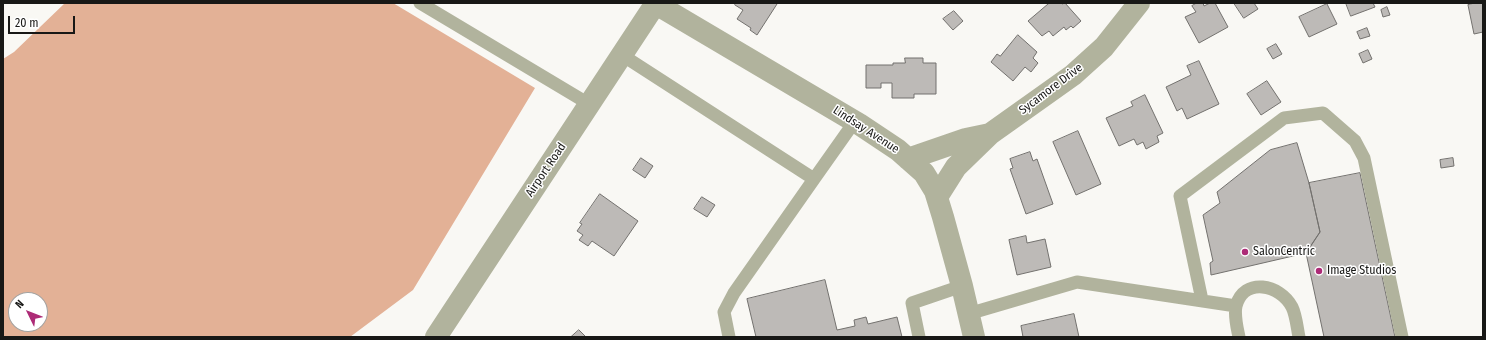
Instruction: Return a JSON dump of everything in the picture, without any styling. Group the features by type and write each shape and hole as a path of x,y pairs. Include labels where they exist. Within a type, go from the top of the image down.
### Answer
{"street":[{"name":"Airport Road","path":"436,337 656,3"},
{"name":"Lindsay Avenue","path":"656,3 855,121 898,150 924,173 935,191 962,286 974,337"},
{"name":"Sycamore Drive","path":"937,198 956,167 990,134 1073,75 1104,47 1139,3"},
{"name":"Sycamore Drive","path":"908,159 966,139 990,134"}],"lane":[{"path":"420,3 589,104"},
{"path":"622,55 814,179"},
{"path":"1202,300 1180,196 1284,118 1323,113 1355,141 1364,158 1402,337"},
{"path":"728,337 724,312 734,293 855,121"},
{"path":"968,314 1077,282 1236,306"},
{"path":"919,337 912,303 962,286"},
{"path":"1239,337 1236,318 1236,306 1239,300 1244,293 1258,287 1265,286 1278,292 1292,307 1299,337"}],"shaded area":[{"path":"65,3 393,3 535,88 413,290 350,337 3,337 3,59 14,52"}],"building":[{"path":"736,3 777,4 757,35 750,30 751,28 737,19 743,10 735,5"},
{"path":"1047,3 1065,3 1081,21 1073,28 1071,26 1066,30 1064,27 1053,36 1049,31 1042,36 1028,21 1048,4"},
{"path":"1197,3 1203,3 1204,6 1210,3 1215,3 1228,27 1199,43 1185,17 1196,12 1192,6"},
{"path":"1234,3 1254,3 1258,9 1244,18"},
{"path":"1346,3 1373,3 1375,7 1351,16"},
{"path":"1483,3 1483,32 1474,34 1468,5"},
{"path":"1327,4 1337,24 1309,37 1299,17"},
{"path":"1387,7 1390,15 1383,17 1381,10"},
{"path":"954,11 963,21 953,30 943,19"},
{"path":"1367,28 1370,36 1360,39 1357,32"},
{"path":"1018,35 1037,52 1033,58 1038,63 1031,72 1025,67 1013,81 991,62 997,54 1000,56"},
{"path":"1276,44 1282,54 1273,59 1267,49"},
{"path":"1368,50 1372,59 1363,63 1359,54"},
{"path":"905,58 923,58 923,63 936,63 936,94 914,94 914,98 892,98 892,83 881,83 881,88 866,88 866,65 893,65 893,63 905,63"},
{"path":"1199,61 1219,104 1187,119 1182,108 1177,111 1166,87 1191,75 1187,66"},
{"path":"1267,81 1281,102 1261,115 1247,94"},
{"path":"1145,95 1163,133 1157,136 1159,142 1146,149 1143,142 1137,145 1134,139 1119,146 1106,118 1133,106 1131,102"},
{"path":"1078,131 1101,184 1076,195 1053,142"},
{"path":"1297,143 1309,183 1320,232 1306,253 1211,275 1210,263 1213,261 1203,215 1220,203 1217,192 1270,150"},
{"path":"1030,152 1033,161 1037,159 1053,204 1026,214 1010,169 1013,168 1010,159"},
{"path":"641,158 653,166 645,178 633,170"},
{"path":"1453,158 1454,166 1441,168 1440,160"},
{"path":"1360,173 1395,337 1324,337 1306,253 1320,232 1309,183"},
{"path":"600,194 638,221 614,256 592,241 588,246 579,240 583,235 577,231 582,224 580,223"},
{"path":"702,197 715,205 707,217 694,209"},
{"path":"1026,236 1027,243 1045,239 1051,267 1017,275 1009,240"},
{"path":"825,280 837,330 855,326 854,320 866,317 868,324 897,317 902,337 756,337 747,299"},
{"path":"1074,314 1079,337 1023,337 1021,326"},
{"path":"579,330 586,337 571,337"}],"place":[{"name":"SalonCentric","path":"1245,252"},
{"name":"Image Studios","path":"1319,271"}]}
